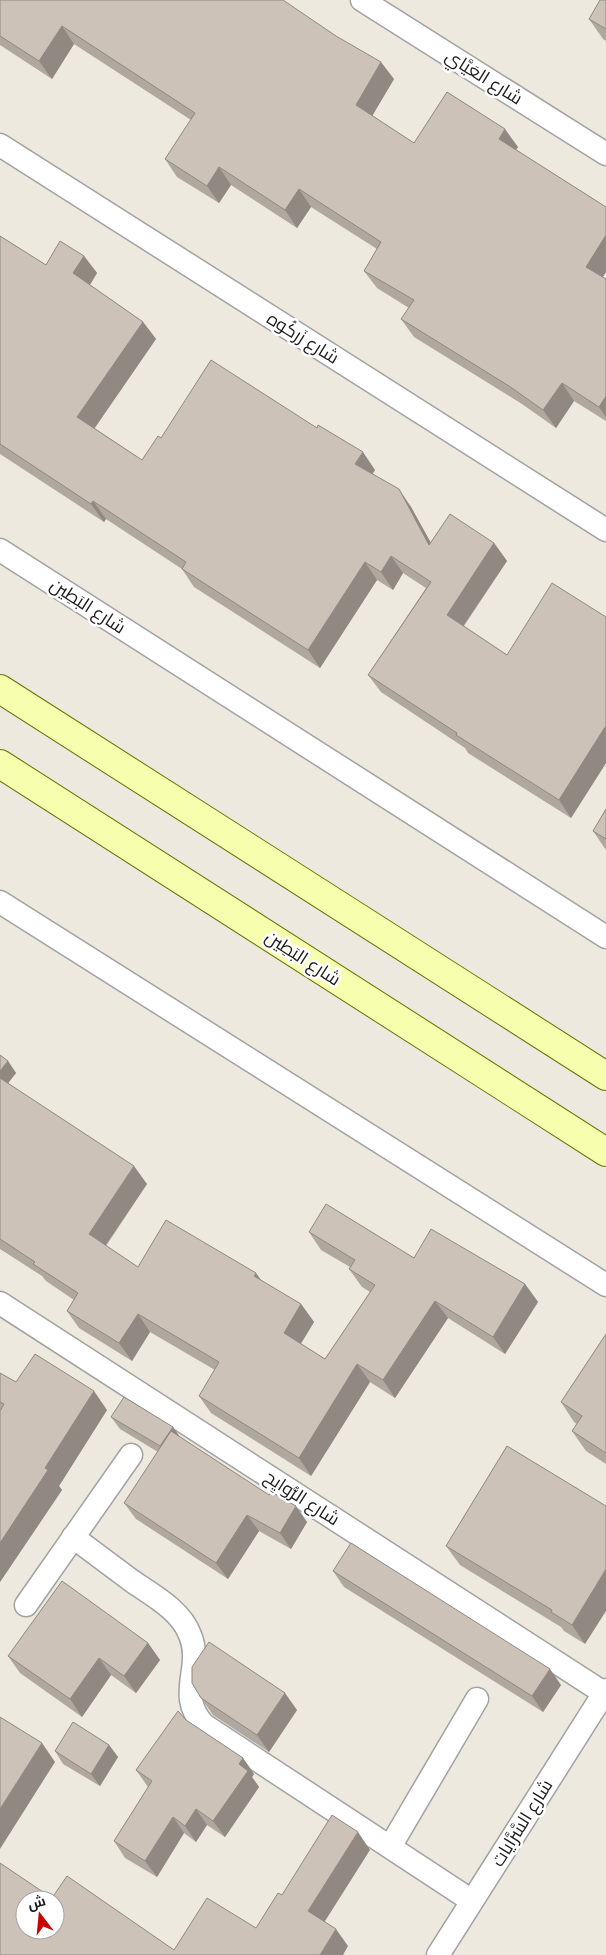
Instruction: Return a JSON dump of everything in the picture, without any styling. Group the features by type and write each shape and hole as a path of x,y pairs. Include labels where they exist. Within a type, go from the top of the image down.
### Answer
{"main road":[{"path":"0,689 606,1076"},
{"name":"شارع البَطِين","path":"0,764 606,1152"}],"street":[{"name":"شارع العَيَّاي","path":"362,0 606,154"},
{"name":"شارع زَركُوه","path":"0,145 606,530"},
{"name":"شارع البَطِين","path":"0,550 606,937"},
{"path":"0,902 606,1285"},
{"name":"شارع الرُّوايِح","path":"0,1303 605,1692"},
{"path":"26,1605 132,1454"},
{"path":"73,1537 170,1609 185,1625 192,1640 195,1656 189,1697 192,1709 204,1725 472,1901"},
{"name":"شارع السَّرَّايات","path":"438,1955 605,1692"},
{"path":"390,1847 478,1699"}],"building":[{"path":"0,0 283,0 336,36 381,62 356,105 414,143 447,92 505,129 499,139 606,207 606,235 586,267 606,279 606,396 599,407 562,383 543,410 509,386 401,319 414,300 364,271 381,242 299,189 285,210 219,167 207,186 165,159 195,113 62,26 39,61 0,36"},
{"path":"600,0 606,0 606,29 589,19"},
{"path":"0,236 46,265 60,241 84,256 73,273 143,322 77,417 142,460 158,436 161,438 211,360 317,428 318,425 363,452 355,464 399,489 429,545 450,514 494,543 447,615 507,655 552,583 606,617 606,728 559,800 456,735 457,733 368,675 431,582 391,556 381,572 365,562 308,650 182,569 186,562 93,501 91,504 0,444"},
{"path":"606,809 606,839 593,831"},
{"path":"0,1055 8,1061 0,1071"},
{"path":"0,1078 134,1166 89,1234 138,1267 166,1220 256,1273 254,1276 301,1304 284,1333 325,1359 375,1285 349,1269 355,1260 309,1232 326,1204 414,1258 431,1229 525,1284 493,1337 435,1301 383,1380 357,1364 299,1458 199,1396 219,1362 138,1314 119,1343 67,1311 78,1293 33,1264 35,1262 0,1239"},
{"path":"606,1334 606,1453 572,1431 582,1416 561,1402"},
{"path":"35,1354 94,1391 45,1468 48,1470 0,1543 0,1411 4,1404 0,1402 0,1373 16,1382"},
{"path":"124,1397 173,1427 160,1446 111,1417"},
{"path":"171,1431 269,1495 271,1492 296,1506 280,1533 247,1515 216,1563 124,1503"},
{"path":"507,1446 606,1506 606,1569 572,1625 551,1612 552,1610 446,1546"},
{"path":"351,1543 550,1669 532,1696 333,1571"},
{"path":"62,1581 148,1643 124,1676 99,1658 70,1699 8,1656"},
{"path":"209,1642 285,1693 257,1735 201,1698 192,1683 192,1667"},
{"path":"178,1711 186,1720 243,1758 239,1764 248,1771 213,1821 196,1809 185,1826 173,1817 145,1861 114,1841 152,1781 136,1770"},
{"path":"0,1717 42,1743 0,1809"},
{"path":"73,1722 109,1745 91,1774 55,1751"},
{"path":"332,1815 358,1832 308,1911 336,1929 320,1955 0,1955 0,1863 40,1890 15,1890 15,1940 65,1940 65,1890 57,1890 67,1876 174,1950 207,1898 256,1928 278,1893 282,1895"}]}
